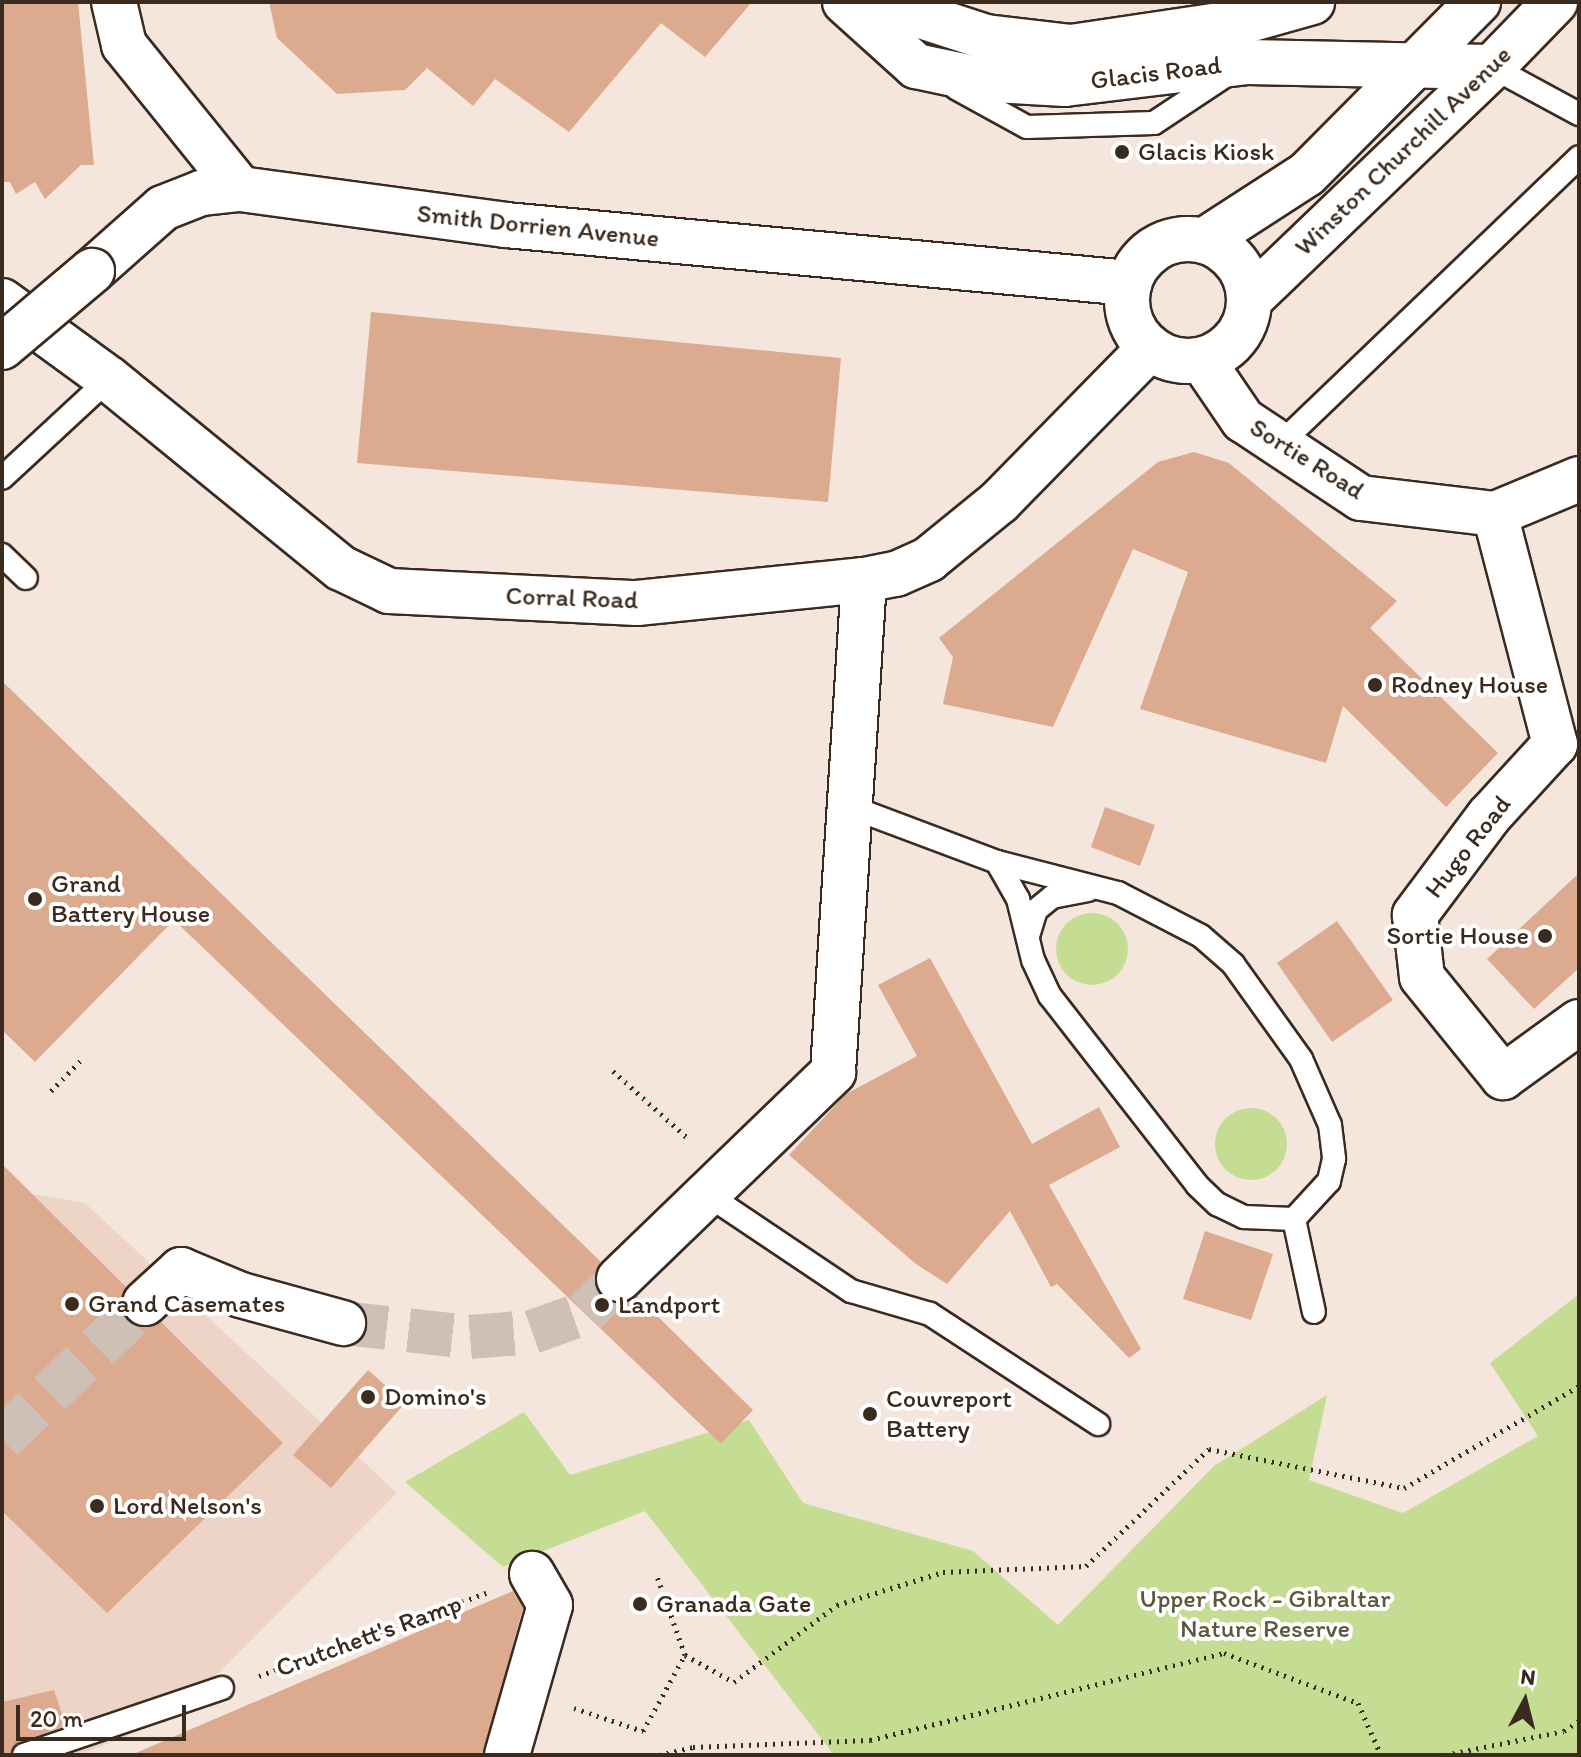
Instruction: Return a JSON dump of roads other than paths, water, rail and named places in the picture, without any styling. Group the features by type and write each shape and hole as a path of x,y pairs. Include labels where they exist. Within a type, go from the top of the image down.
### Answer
{"street":[{"path":"114,2 124,45 240,189"},
{"name":"Glacis Road","path":"845,2 916,66 977,79 1065,84 1246,62 1492,67"},
{"name":"Glacis Road","path":"878,2 986,37 1071,47 1241,22 1312,2"},
{"path":"1205,240 1237,262 1250,299 1237,338 1202,360 1166,357 1150,348 1130,318 1129,283 1149,252 1176,241 1205,240 1307,174 1420,66 1478,2"},
{"name":"Winston Churchill Avenue","path":"1250,299 1492,67 1555,2"},
{"name":"Smith Dorrien Avenue","path":"2,347 163,208 201,193 240,189 521,226 1129,283"},
{"name":"Corral Road","path":"2,301 109,379 341,568 389,591 637,603 864,580 896,574 929,559 999,502 1150,348"},
{"name":"Sortie Road","path":"1202,360 1243,420 1361,498 1495,514 1579,479"},
{"name":"Hugo Road","path":"1495,514 1555,744 1489,816 1415,915 1422,977 1503,1077 1579,1022"},
{"path":"619,1279 833,1072 864,580"},
{"path":"145,1303 181,1270 241,1295 343,1323"},
{"path":"507,1755 550,1605 532,1574"}],"lane":[{"path":"1492,67 1579,114"},
{"path":"1280,444 1579,157"},
{"path":"2,478 109,379"},
{"path":"2,555 26,578"},
{"path":"848,806 997,862 1118,893 1201,936 1233,964 1301,1059 1330,1125 1334,1159 1322,1191 1294,1219 1244,1217 1217,1204 1197,1185 1050,996 1027,937 1018,899 997,862"},
{"path":"1027,937 1036,910 1052,897 1089,890 1118,893"},
{"path":"716,1182 851,1291 930,1314 1098,1424"},
{"path":"1294,1219 1314,1312"},
{"path":"24,1755 222,1688"}],"tunnel":[{"path":"343,1323 470,1337 532,1332 585,1313 619,1279"},
{"path":"2,1439 145,1303"}],"place":[{"name":"Glacis Kiosk","path":"1122,152"},
{"name":"Rodney House","path":"1375,685"},
{"name":"Grand Battery House","path":"35,899"},
{"name":"Sortie House","path":"1545,936"},
{"name":"Grand Casemates","path":"72,1304"},
{"name":"Landport","path":"602,1305"},
{"name":"Domino's","path":"368,1397"},
{"name":"Couvreport Battery","path":"870,1414"},
{"name":"Lord Nelson's","path":"97,1506"},
{"name":"Granada Gate","path":"640,1604"}],"park label":[{"name":"Upper Rock - Gibraltar Nature Reserve","path":"1265,1614"}]}
